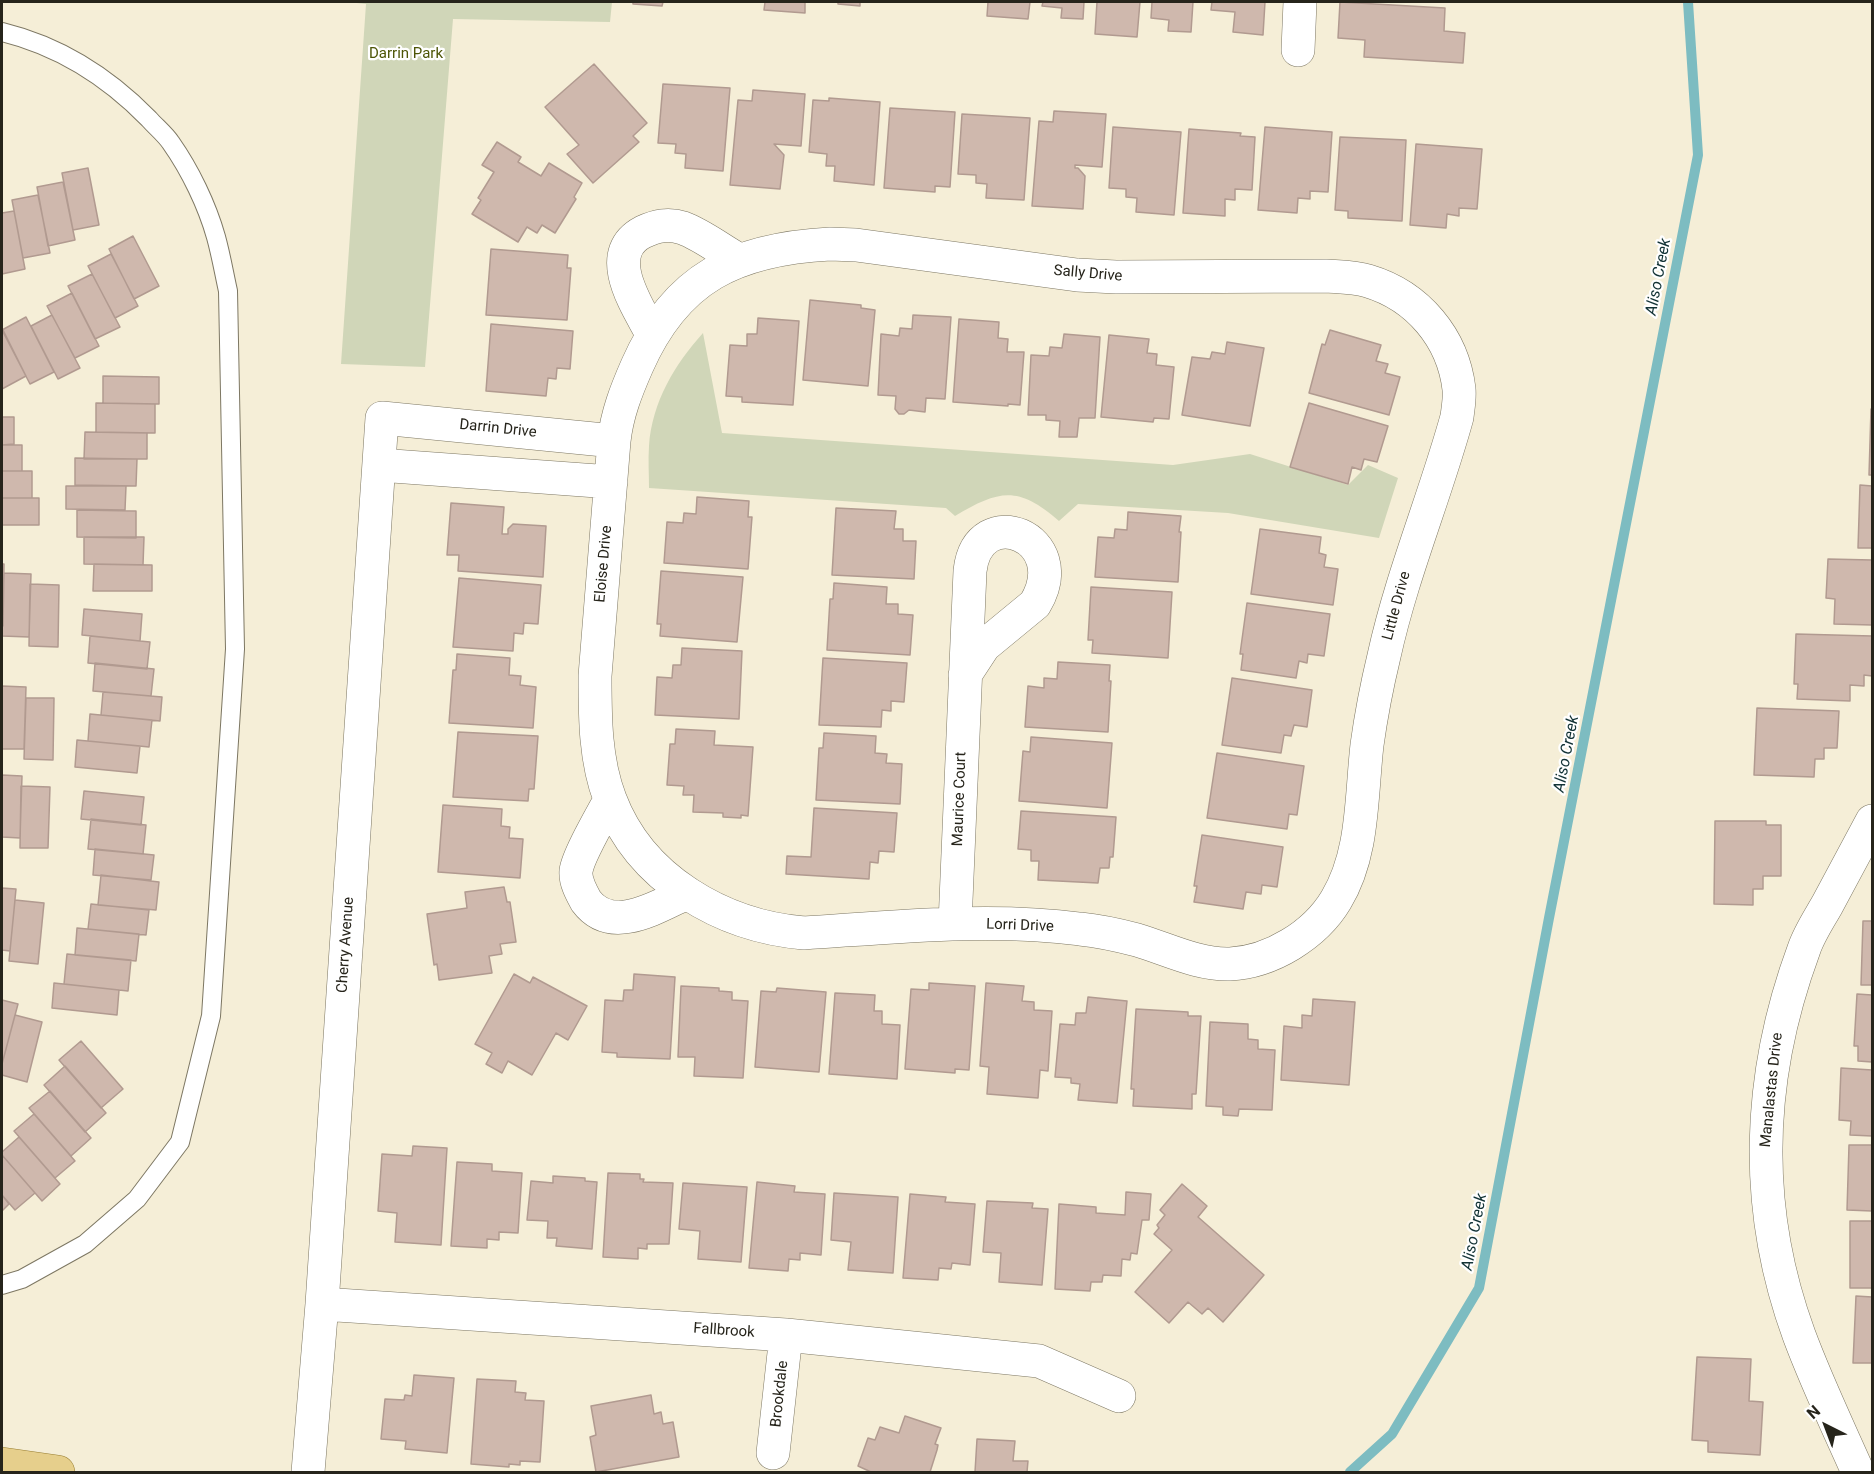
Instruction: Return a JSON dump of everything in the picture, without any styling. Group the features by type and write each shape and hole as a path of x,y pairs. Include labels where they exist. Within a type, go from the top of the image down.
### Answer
{"main road":[{"path":"2,1464 58,1473"}],"street":[{"path":"1298,50 1300,2"},
{"path":"652,334 628,286 623,265 626,253 639,234 654,227 669,225 684,229 739,260"},
{"name":"Sally Drive","path":"687,292 710,274 739,260 769,251 800,246 856,245 1077,275 1116,278 1326,276 1352,278 1368,281 1404,298 1430,320"},
{"name":"Eloise Drive","path":"638,849 610,800 601,769 597,737 595,676 614,441 617,420 626,392 652,334 687,292"},
{"name":"Little Drive","path":"1335,901 1350,870 1358,838 1367,743 1384,657 1403,582 1457,417 1459,392 1456,371 1450,352 1430,320"},
{"name":"Darrin Drive","path":"382,417 614,441"},
{"name":"Cherry Avenue","path":"308,1473 322,1304 382,417"},
{"path":"379,465 611,482"},
{"name":"Maurice Court","path":"955,924 965,675"},
{"path":"610,800 576,870 581,892 588,903 600,913 614,918 628,918 687,893"},
{"name":"Manalastas Drive","path":"1858,1473 1799,1335 1782,1278 1769,1212 1765,1159 1767,1104 1779,1026 1804,946 1872,821"},
{"name":"Lorri Drive","path":"638,849 663,874 687,893 727,915 757,926 804,933 955,924 1072,928 1102,932 1203,961 1230,964 1253,960 1278,951 1302,937 1321,920 1335,901"},
{"name":"Fallbrook","path":"322,1304 786,1335 1039,1361 1119,1396"},
{"name":"Brookdale","path":"773,1453 786,1335"},
{"path":"1863,1473 1872,1468"}],"lane":[{"path":"2,32 22,37 59,52 90,69 132,102 170,142 196,187 216,236 228,291 235,649 211,1016 180,1142 137,1199 85,1245 22,1279 2,1285"}],"green space":[{"name":"Darrin Park","path":"347,2 612,2 610,22 453,19 425,367 341,364 366,4"},
{"path":"703,333 722,433 1173,465 1250,454 1348,485 1368,465 1398,478 1379,538 1228,513 1078,504 1059,521 1032,502 1009,495 985,500 955,516 946,508 649,488 649,446 660,399 674,371"}],"building":[{"path":"633,2 663,2 662,6 633,4"},
{"path":"765,2 805,2 805,13 764,10"},
{"path":"838,2 860,2 860,6 838,4"},
{"path":"988,2 1030,2 1028,19 987,16"},
{"path":"1043,2 1084,2 1083,19 1061,18 1062,8 1042,6"},
{"path":"1097,2 1140,2 1137,37 1095,34"},
{"path":"1152,2 1193,2 1191,32 1168,31 1169,20 1151,18"},
{"path":"1212,2 1265,2 1263,35 1233,32 1235,12 1211,10"},
{"path":"1340,2 1445,8 1444,31 1465,33 1463,63 1364,57 1365,40 1338,38"},
{"path":"594,64 647,123 633,136 639,142 593,183 567,154 579,145 545,107"},
{"path":"663,84 730,88 723,171 685,168 686,154 675,153 676,144 658,143"},
{"path":"753,90 805,94 801,146 774,144 784,155 780,189 730,185 738,100 752,101"},
{"path":"829,98 880,102 874,185 834,181 835,166 826,166 827,154 809,152 813,100 829,101"},
{"path":"890,108 955,112 950,187 935,186 935,192 884,188"},
{"path":"1054,111 1106,114 1102,167 1075,165 1075,168 1078,168 1085,176 1083,209 1032,206 1039,121 1053,122"},
{"path":"962,114 1030,118 1024,200 986,198 987,184 976,183 976,175 958,174"},
{"path":"1113,127 1181,132 1174,215 1136,212 1137,198 1126,197 1126,189 1109,188"},
{"path":"1265,127 1332,132 1328,192 1310,191 1310,199 1298,198 1297,213 1258,210"},
{"path":"1189,129 1241,133 1240,136 1255,137 1252,190 1235,189 1235,200 1225,199 1225,216 1183,213"},
{"path":"1340,137 1406,140 1402,221 1348,218 1348,211 1335,210"},
{"path":"497,142 521,157 518,162 541,176 549,163 582,183 574,197 576,199 555,233 542,225 537,233 527,227 518,242 472,214 481,200 478,198 494,172 482,165"},
{"path":"1416,144 1482,149 1477,209 1459,208 1459,216 1447,214 1446,228 1410,225"},
{"path":"88,168 99,225 73,230 62,173"},
{"path":"63,182 75,240 48,246 37,187"},
{"path":"38,195 50,253 23,258 12,200"},
{"path":"14,211 25,269 2,274 2,213"},
{"path":"133,236 159,286 134,299 109,249"},
{"path":"491,249 568,255 567,268 571,268 567,320 486,315"},
{"path":"111,254 138,306 115,318 88,266"},
{"path":"92,274 120,327 95,339 68,286"},
{"path":"72,293 99,346 75,358 47,306"},
{"path":"810,300 861,305 861,308 875,310 868,386 803,380"},
{"path":"52,315 80,368 58,379 31,326"},
{"path":"913,315 951,317 945,399 926,398 925,412 909,410 904,414 899,414 895,409 896,396 878,395 881,334 899,336 900,328 912,329"},
{"path":"26,317 54,372 30,384 2,330"},
{"path":"758,318 799,321 793,405 742,402 742,397 726,396 730,345 747,346 747,334 757,334"},
{"path":"959,319 999,322 998,338 1008,339 1007,352 1024,352 1020,405 953,402"},
{"path":"491,324 573,331 570,369 557,368 556,379 548,378 546,396 486,391"},
{"path":"2,328 26,376 2,389"},
{"path":"1330,330 1381,345 1376,361 1388,364 1385,373 1400,377 1389,415 1309,393 1322,344 1325,345"},
{"path":"1064,334 1100,337 1095,418 1079,418 1077,437 1059,437 1060,421 1046,420 1046,415 1028,415 1031,355 1049,356 1050,347 1062,348"},
{"path":"1109,335 1149,339 1147,353 1157,354 1156,365 1174,367 1169,419 1154,418 1153,422 1101,417"},
{"path":"1227,342 1264,348 1250,426 1182,415 1192,357 1210,359 1212,352 1225,354"},
{"path":"103,376 159,377 159,404 103,403"},
{"path":"96,403 155,404 155,433 96,432"},
{"path":"1309,403 1388,426 1377,462 1364,459 1361,470 1352,467 1348,484 1290,467"},
{"path":"1871,409 1872,475 1869,475"},
{"path":"2,417 14,417 14,444 2,445"},
{"path":"85,432 147,433 147,459 84,459"},
{"path":"2,445 22,445 22,471 2,471"},
{"path":"75,458 137,459 136,486 75,485"},
{"path":"2,471 32,471 32,498 2,498"},
{"path":"1860,485 1872,486 1872,548 1858,548"},
{"path":"66,486 126,486 125,510 66,509"},
{"path":"697,497 749,501 748,517 752,517 748,569 664,563 667,522 683,523 684,513 696,514"},
{"path":"2,498 39,498 39,525 2,525"},
{"path":"451,503 504,507 502,534 508,534 508,529 513,524 546,526 543,577 458,571 459,555 447,555"},
{"path":"836,508 896,511 894,529 903,529 903,541 916,541 914,579 832,575"},
{"path":"77,510 136,511 136,538 77,537"},
{"path":"1128,512 1181,516 1178,582 1095,577 1098,537 1114,538 1115,529 1127,530"},
{"path":"1260,529 1321,537 1319,553 1326,555 1324,567 1338,569 1333,605 1251,594"},
{"path":"84,537 144,537 143,565 84,564"},
{"path":"1828,559 1872,560 1872,625 1834,624 1835,599 1826,598"},
{"path":"2,564 4,564 3,626 2,626"},
{"path":"94,564 152,565 152,591 93,591"},
{"path":"661,571 743,577 737,642 660,636 661,624 657,624"},
{"path":"4,573 31,574 29,637 2,636"},
{"path":"459,578 541,585 538,624 524,623 523,634 514,633 513,651 453,647"},
{"path":"834,583 887,587 886,604 898,604 898,614 913,615 910,655 827,650 830,599 833,599"},
{"path":"30,584 59,585 58,647 29,646"},
{"path":"1091,587 1172,592 1168,658 1092,653 1093,640 1088,640"},
{"path":"1247,603 1330,614 1324,656 1308,654 1307,663 1299,661 1296,678 1241,670 1243,654 1240,654"},
{"path":"84,609 142,614 140,641 82,635"},
{"path":"1796,634 1872,636 1872,676 1864,675 1864,686 1850,685 1850,701 1797,699 1798,684 1794,684"},
{"path":"90,636 150,642 147,669 88,663"},
{"path":"682,648 742,651 739,719 655,715 657,677 672,678 673,665 681,665"},
{"path":"457,654 510,658 509,675 521,676 520,685 536,687 533,728 449,723 453,670 456,670"},
{"path":"823,658 907,663 904,702 891,701 891,711 882,710 881,727 819,725"},
{"path":"1058,662 1110,665 1108,732 1025,727 1028,686 1044,688 1044,678 1057,679"},
{"path":"95,663 154,669 151,696 93,691"},
{"path":"1232,678 1312,690 1307,727 1294,725 1291,736 1284,735 1281,753 1222,745"},
{"path":"2,686 26,687 24,749 2,749"},
{"path":"103,692 162,697 160,721 101,715"},
{"path":"26,698 54,698 53,760 24,759"},
{"path":"1757,708 1839,711 1837,748 1824,748 1824,759 1815,759 1814,777 1754,775"},
{"path":"90,714 152,720 149,747 88,741"},
{"path":"676,729 715,731 714,745 753,747 748,816 723,817 723,813 693,812 694,795 683,795 684,786 667,785 670,744 675,744"},
{"path":"458,732 538,736 534,789 529,789 528,801 453,797"},
{"path":"824,733 876,736 875,753 887,754 886,763 902,764 900,804 816,800 819,748 823,748"},
{"path":"1031,737 1112,743 1107,808 1019,801 1023,751 1030,752"},
{"path":"77,740 140,746 137,773 75,767"},
{"path":"1217,753 1304,766 1297,815 1289,814 1287,829 1207,818"},
{"path":"2,775 22,776 20,838 2,837"},
{"path":"21,786 50,787 48,848 20,848"},
{"path":"84,791 144,797 141,825 81,819"},
{"path":"443,805 502,809 501,826 510,827 509,838 523,839 520,878 438,872"},
{"path":"814,808 897,813 894,852 879,851 878,863 870,862 869,879 786,874 787,856 811,857"},
{"path":"1021,811 1116,817 1113,857 1110,857 1109,868 1100,868 1098,883 1038,880 1039,861 1031,861 1031,850 1018,849"},
{"path":"91,819 146,825 143,854 88,849"},
{"path":"1715,821 1766,821 1766,825 1781,825 1781,876 1763,876 1763,889 1753,889 1753,905 1714,904"},
{"path":"1202,835 1283,847 1277,887 1262,885 1261,894 1246,892 1243,909 1194,902 1197,886 1194,886"},
{"path":"95,849 154,855 151,880 93,875"},
{"path":"101,875 159,882 156,910 98,905"},
{"path":"504,887 507,902 510,902 516,942 500,944 502,954 489,956 492,973 439,980 437,964 434,965 427,914 467,908 465,892"},
{"path":"2,888 16,889 10,951 2,950"},
{"path":"15,900 44,903 38,964 9,961"},
{"path":"91,904 149,910 146,935 88,929"},
{"path":"1863,921 1872,921 1872,985 1861,985"},
{"path":"77,928 139,934 136,961 75,955"},
{"path":"67,954 131,960 128,991 64,984"},
{"path":"514,974 530,983 533,977 587,1006 568,1040 556,1033 532,1075 508,1061 502,1073 486,1064 492,1053 475,1044"},
{"path":"634,974 675,977 670,1059 617,1057 617,1053 602,1052 605,1000 623,1001 624,990 633,990"},
{"path":"54,983 119,990 117,1015 52,1008"},
{"path":"929,983 975,986 969,1070 955,1069 955,1073 905,1069 911,989 929,990"},
{"path":"986,983 1024,986 1022,1001 1034,1002 1034,1010 1052,1011 1048,1071 1040,1070 1038,1098 987,1094 989,1067 980,1066"},
{"path":"681,986 719,988 719,991 732,992 732,1000 748,1001 743,1078 694,1076 695,1057 678,1057"},
{"path":"777,988 826,992 819,1072 755,1067 761,991 776,992"},
{"path":"835,993 875,995 874,1011 882,1011 882,1024 900,1025 897,1079 829,1074"},
{"path":"1857,994 1872,995 1872,1062 1858,1061 1858,1046 1854,1046"},
{"path":"1088,997 1127,1001 1117,1103 1078,1100 1080,1084 1071,1083 1071,1078 1055,1077 1060,1024 1075,1025 1076,1013 1086,1013"},
{"path":"1313,999 1355,1002 1349,1085 1281,1080 1284,1026 1302,1028 1302,1015 1312,1016"},
{"path":"2,1000 18,1004 2,1064"},
{"path":"1136,1009 1188,1012 1188,1016 1201,1016 1196,1094 1192,1094 1192,1109 1133,1106 1134,1089 1131,1089"},
{"path":"15,1015 42,1022 27,1082 2,1075 2,1064"},
{"path":"1210,1022 1248,1024 1248,1039 1258,1040 1258,1049 1275,1050 1272,1110 1239,1109 1238,1116 1223,1115 1223,1107 1206,1106"},
{"path":"81,1041 123,1089 101,1108 59,1060"},
{"path":"65,1066 106,1113 85,1132 44,1085"},
{"path":"1841,1068 1872,1070 1872,1136 1850,1135 1851,1121 1839,1120"},
{"path":"50,1091 91,1138 71,1156 29,1108"},
{"path":"34,1114 75,1161 55,1178 14,1131"},
{"path":"19,1137 60,1184 42,1201 2,1155 2,1152"},
{"path":"1849,1145 1872,1145 1872,1211 1847,1210"},
{"path":"413,1146 447,1148 441,1245 395,1242 397,1213 378,1211 382,1154 412,1156"},
{"path":"2,1155 35,1193 15,1210 2,1195"},
{"path":"457,1162 492,1164 492,1171 522,1173 518,1233 499,1232 499,1240 487,1239 487,1248 451,1246"},
{"path":"608,1173 640,1174 640,1179 644,1179 643,1182 673,1183 669,1244 647,1244 647,1249 638,1248 638,1259 603,1257"},
{"path":"553,1176 585,1178 585,1181 597,1182 592,1249 556,1246 557,1238 547,1238 548,1221 527,1220 531,1181 553,1183"},
{"path":"757,1182 795,1186 794,1192 825,1194 821,1255 800,1253 800,1260 789,1259 788,1271 749,1268"},
{"path":"683,1183 747,1187 741,1262 698,1259 700,1231 679,1229"},
{"path":"1182,1184 1207,1206 1198,1217 1264,1275 1223,1322 1208,1308 1202,1314 1188,1302 1169,1323 1135,1292 1172,1250 1154,1234 1159,1228 1157,1225 1165,1215 1160,1210"},
{"path":"1126,1192 1151,1194 1149,1220 1142,1220 1137,1254 1131,1253 1130,1260 1122,1259 1121,1276 1103,1275 1102,1282 1091,1282 1090,1291 1055,1289 1059,1204 1096,1207 1096,1213 1125,1215"},
{"path":"834,1193 898,1197 893,1273 848,1270 851,1242 831,1240"},
{"path":"910,1194 946,1197 945,1202 975,1204 970,1265 952,1263 951,1269 939,1268 938,1280 903,1278"},
{"path":"2,1195 9,1204 2,1211"},
{"path":"987,1201 1033,1203 1032,1208 1048,1209 1042,1285 999,1282 1001,1253 983,1252"},
{"path":"1850,1221 1872,1221 1872,1288 1850,1288"},
{"path":"1856,1296 1872,1297 1872,1363 1853,1363"},
{"path":"1697,1357 1751,1359 1749,1401 1763,1402 1760,1455 1708,1452 1708,1441 1692,1440"},
{"path":"414,1375 454,1378 447,1453 405,1449 406,1441 381,1439 385,1399 404,1400 405,1395 412,1396"},
{"path":"477,1379 516,1381 515,1392 526,1393 525,1400 544,1401 540,1462 520,1461 520,1465 509,1464 509,1467 471,1464"},
{"path":"651,1395 654,1414 661,1412 663,1424 673,1422 679,1457 596,1472 590,1437 596,1435 591,1406"},
{"path":"905,1416 941,1428 935,1444 938,1445 930,1472 871,1472 858,1466 868,1438 875,1440 880,1427 899,1433"},
{"path":"977,1439 1015,1441 1013,1461 1028,1461 1027,1472 975,1472"}],"waterway":[{"name":"Aliso Creek","path":"1350,1472 1392,1434 1479,1288 1698,155 1688,2"}]}
